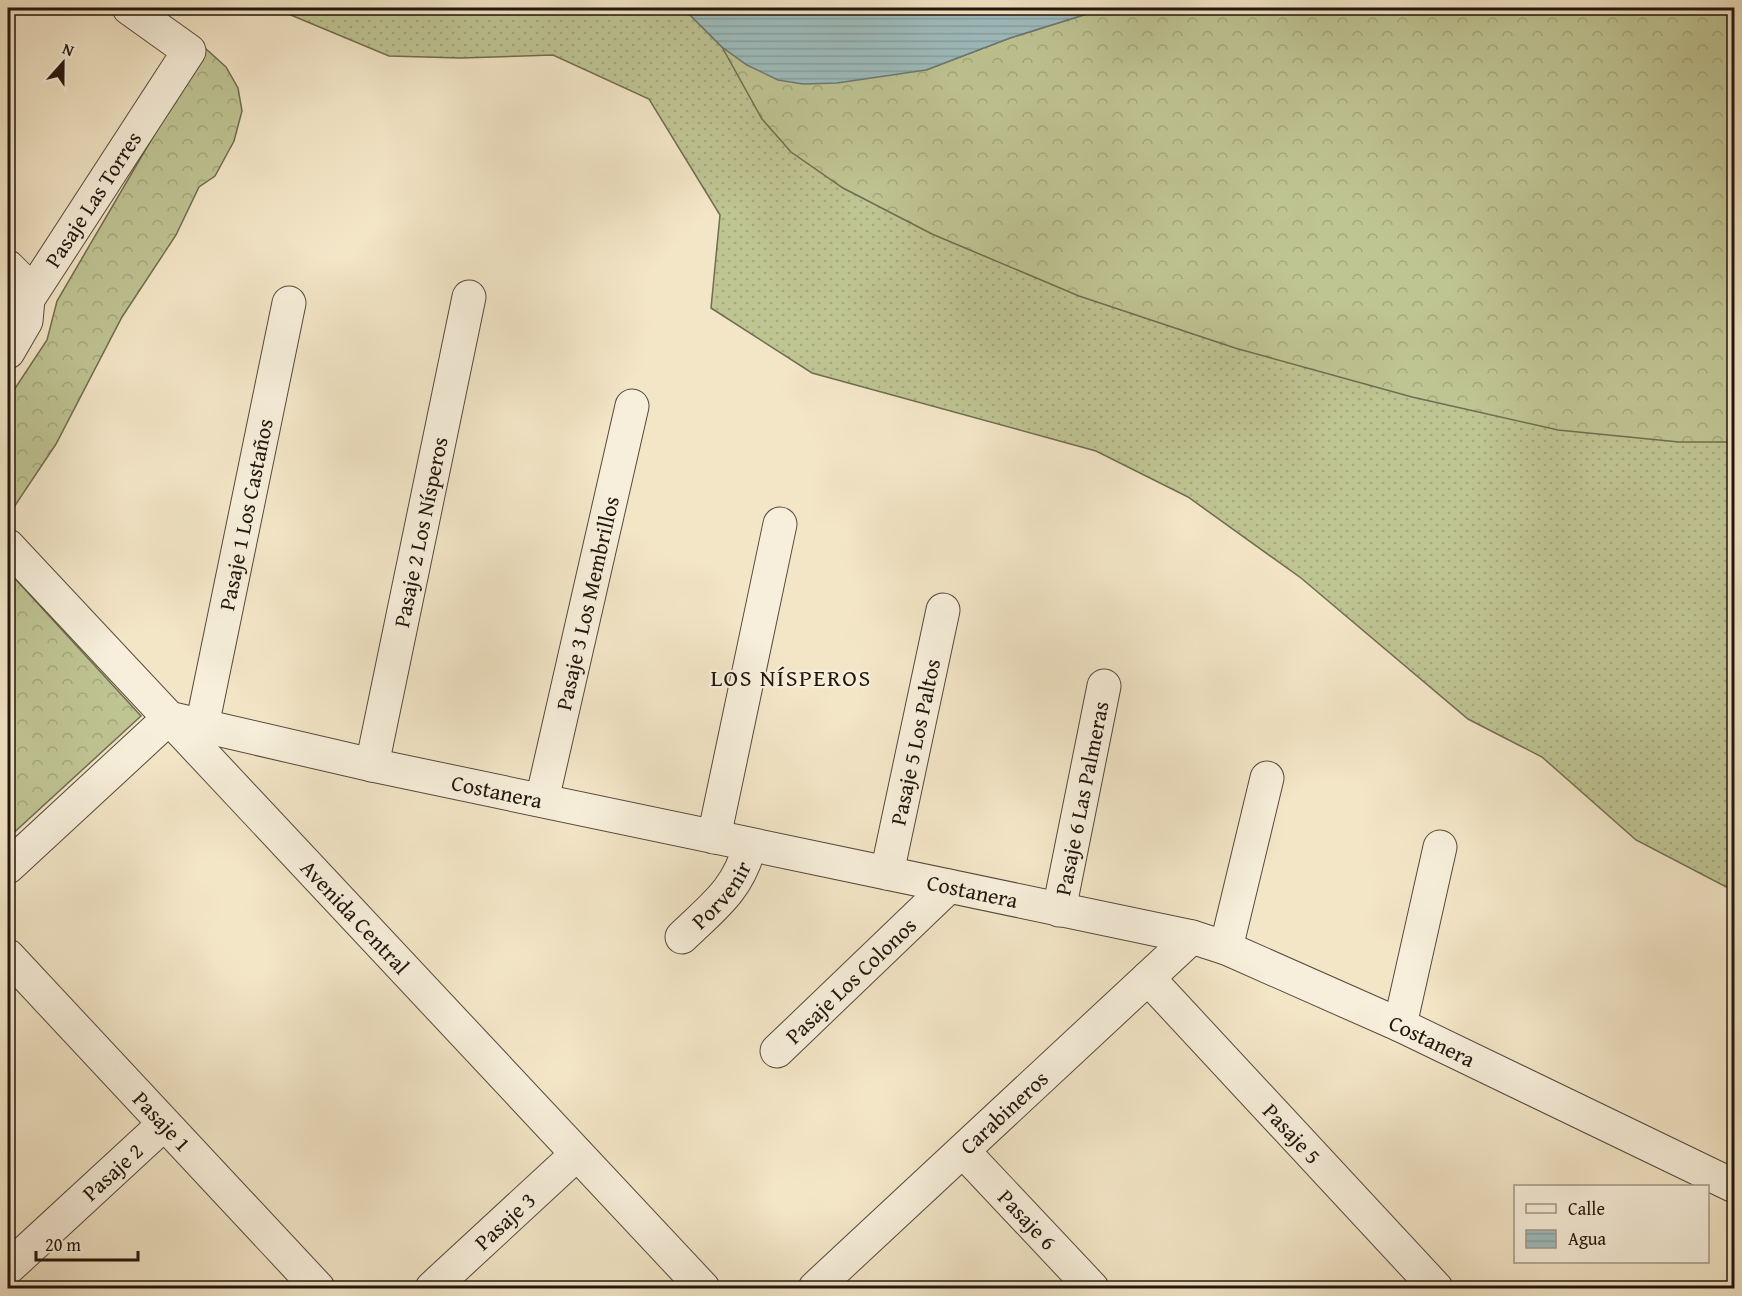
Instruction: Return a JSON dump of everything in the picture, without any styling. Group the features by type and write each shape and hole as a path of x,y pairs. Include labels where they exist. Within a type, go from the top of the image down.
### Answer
{"street":[{"name":"Pasaje Las Torres","path":"8,352 26,321 28,299 189,51 129,8"},
{"path":"8,267 18,278 28,299"},
{"name":"Pasaje 2 Los Nísperos","path":"372,765 469,297"},
{"name":"Pasaje 1 Los Castaños","path":"202,726 290,303"},
{"name":"Pasaje 3 Los Membrillos","path":"542,800 632,406"},
{"path":"714,837 780,524"},
{"name":"Avenida Central","path":"8,546 703,1288"},
{"name":"Pasaje 5 Los Paltos","path":"887,873 943,610"},
{"name":"Pasaje 6 Las Palmeras","path":"1059,910 1104,686"},
{"path":"8,867 169,718"},
{"name":"Costanera","path":"169,718 372,765 1192,937 1226,948 1400,1025 1734,1186"},
{"path":"1226,948 1268,778"},
{"name":"Porvenir","path":"682,938 734,885 750,844"},
{"path":"1400,1025 1440,847"},
{"name":"Pasaje Los Colonos","path":"777,1050 950,886"},
{"name":"Carabineros","path":"815,1288 1192,937"},
{"name":"Pasaje 1","path":"8,956 318,1288"},
{"name":"Pasaje 5","path":"1148,978 1436,1288"},
{"name":"Pasaje 2","path":"8,1268 164,1124"},
{"name":"Pasaje 6","path":"963,1151 1092,1288"},
{"name":"Pasaje 3","path":"432,1288 577,1154"}],"green space":[{"path":"274,8 683,8 722,47 837,83 1106,8 1734,8 1734,891 1636,840 1542,757 1468,719 1301,578 1188,497 1096,451 812,373 711,308 720,215 649,99 553,55 461,58 389,56"},
{"path":"1106,8 1734,8 1734,442 1679,442 1558,430 1412,397 1235,348 1079,296 932,234 843,188 791,152 762,119 722,47 747,65 926,70 1010,38"},
{"path":"205,48 226,67 238,88 242,111 234,141 215,176 199,187 176,235 122,317 56,444 8,516 8,399 47,340 57,301"},
{"path":"8,571 141,716 8,838"}],"water":[{"path":"683,8 1106,8 1010,38 926,70 837,83 803,84 778,80 747,65 722,47"}],"district":[{"name":"LOS NÍSPEROS","path":"791,677"}]}
